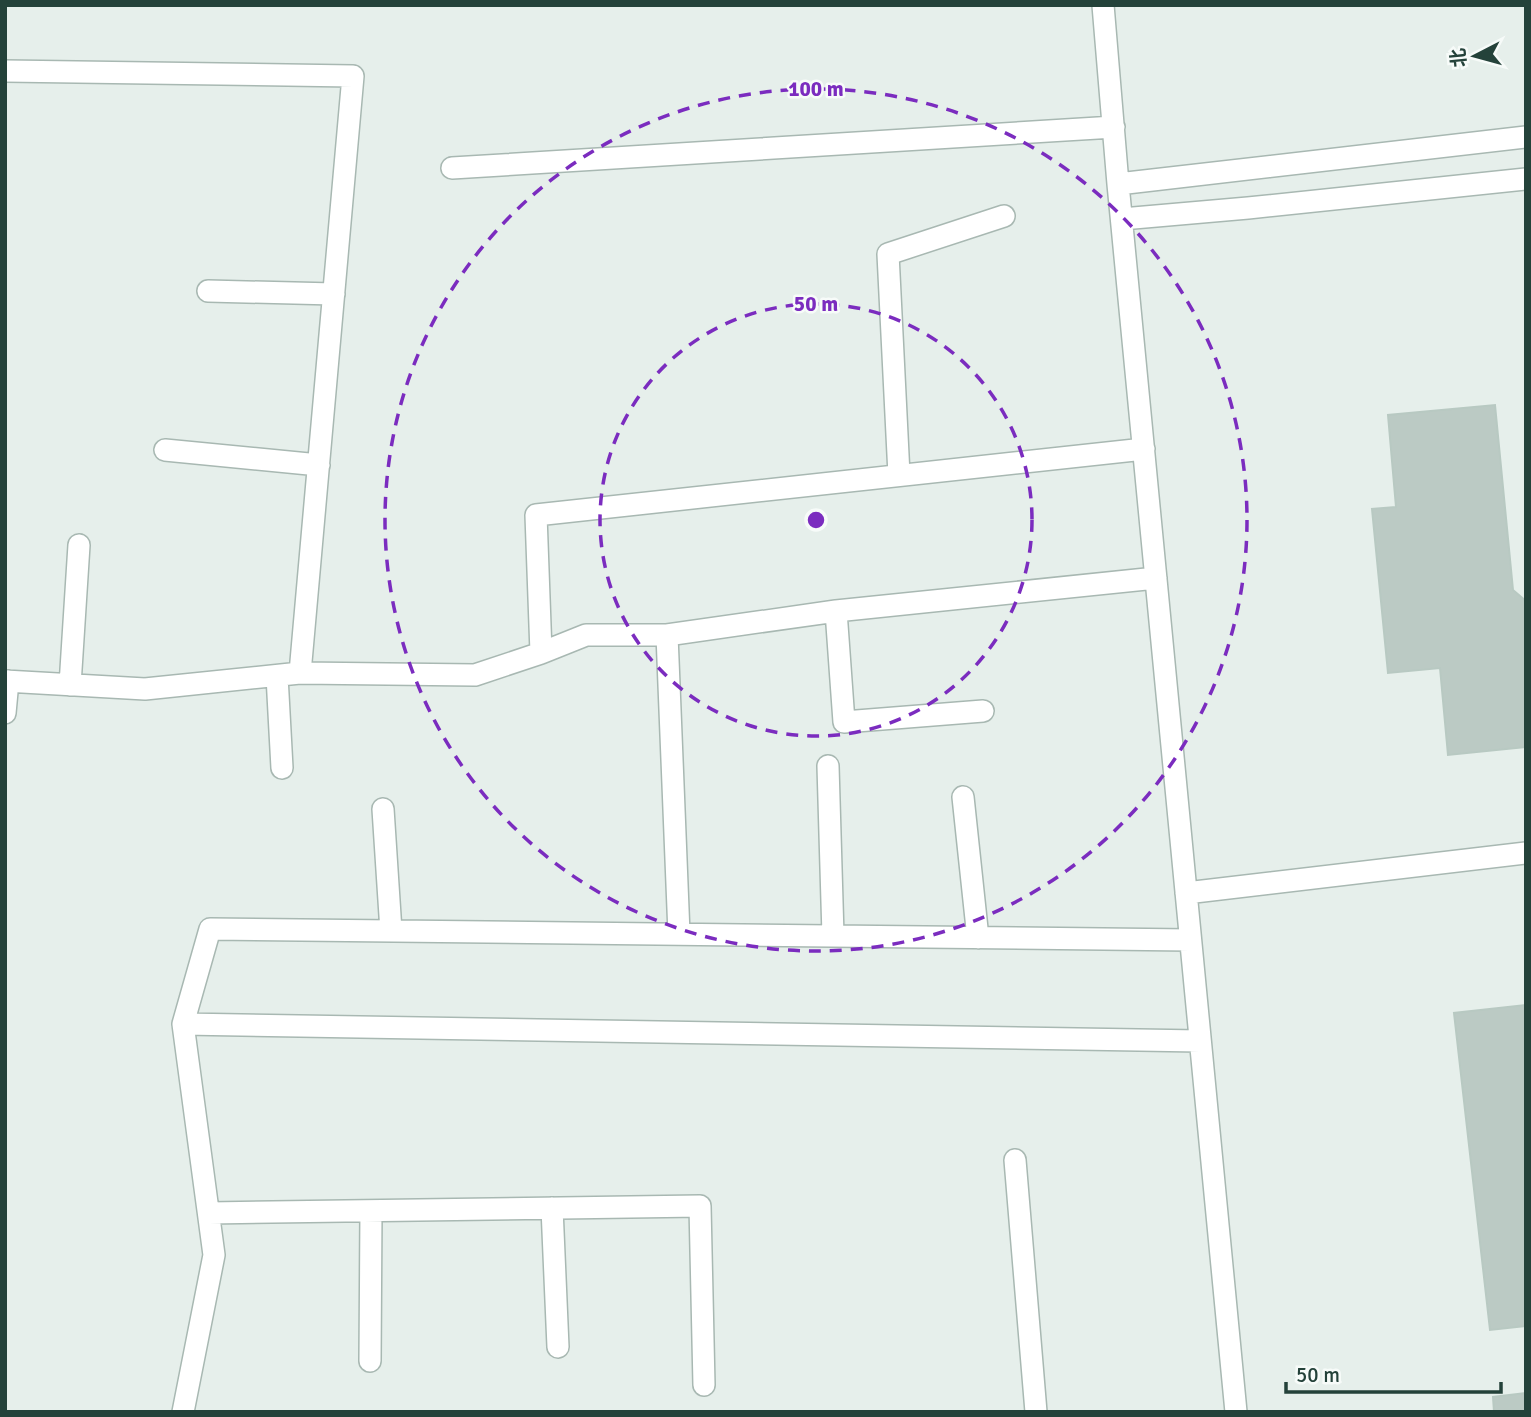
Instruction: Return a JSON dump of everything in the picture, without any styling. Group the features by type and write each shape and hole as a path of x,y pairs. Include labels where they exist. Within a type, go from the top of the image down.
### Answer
{"street":[{"path":"1103,5 1236,1412"},
{"path":"5,71 353,76 300,673"},
{"path":"452,168 1114,127"},
{"path":"1118,184 1526,137"},
{"path":"1122,219 1526,179"},
{"path":"900,475 888,254 1004,216"},
{"path":"208,291 334,294"},
{"path":"541,653 536,515 1144,449"},
{"path":"165,450 319,465"},
{"path":"70,685 79,545"},
{"path":"5,713 6,681 145,689 300,673 475,674 586,635 667,635 836,611 1156,578"},
{"path":"836,611 844,722 984,711"},
{"path":"667,635 678,934"},
{"path":"277,676 282,768"},
{"path":"828,766 833,936"},
{"path":"963,797 978,937"},
{"path":"383,809 391,931"},
{"path":"1186,893 1526,853"},
{"path":"183,1412 214,1255 183,1024 210,929 1191,940"},
{"path":"183,1024 1200,1041"},
{"path":"1015,1160 1036,1412"},
{"path":"209,1213 700,1206 704,1385"},
{"path":"552,1208 558,1347"},
{"path":"370,1361 371,1211"}],"building":[{"path":"1495,405 1513,590 1526,601 1526,747 1448,755 1440,668 1388,673 1372,509 1396,507 1388,415"},
{"path":"1526,1005 1526,1326 1490,1330 1454,1013"},
{"path":"1526,1393 1526,1412 1494,1412 1493,1397"}]}
